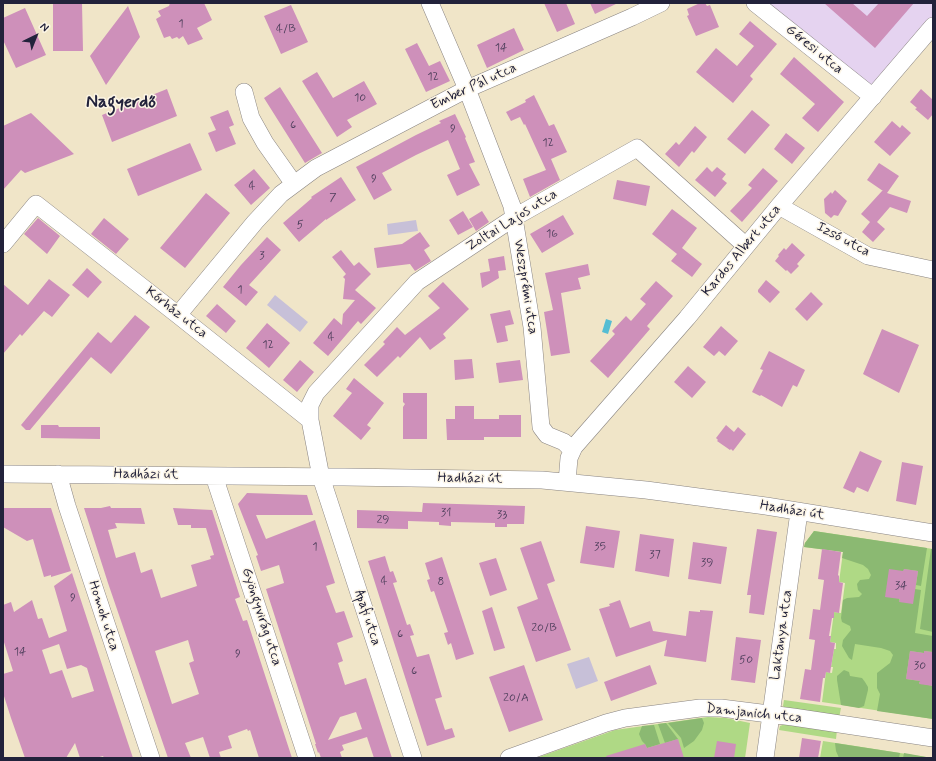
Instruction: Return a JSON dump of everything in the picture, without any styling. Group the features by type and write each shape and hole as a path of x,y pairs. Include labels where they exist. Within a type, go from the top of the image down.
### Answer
{"street":[{"name":"Weszprémi utca","path":"430,3 467,89 515,217 532,327 540,424 547,435 564,442 572,450"},
{"name":"Ember Pál utca","path":"178,314 255,222 281,194 316,168 467,89 661,3"},
{"name":"Géresi utca","path":"755,3 873,97"},
{"name":"Kardos Albert utca","path":"567,482 569,458 572,450 687,318 779,206 933,26"},
{"path":"244,92 251,118 264,143 294,184"},
{"name":"Zoltai Lajos utca","path":"310,420 310,405 316,393 417,282 515,217 636,148 746,246"},
{"name":"Kórház utca","path":"3,244 36,204 178,314 310,420"},
{"name":"Izsó utca","path":"779,206 868,256 933,270"},
{"path":"310,420 321,477"},
{"name":"Hadházi út","path":"3,474 321,477 567,482 646,490 933,533"},
{"name":"Homok utca","path":"58,474 67,506 151,758"},
{"name":"Gyöngyvirág utca","path":"214,476 307,758"},
{"name":"Apafi utca","path":"321,477 413,758"},
{"name":"Laktanya utca","path":"765,758 799,512"},
{"name":"Damjanich utca","path":"509,758 597,726 625,718 707,708 771,715 933,738"}],"shaded area":[{"path":"765,3 933,3 933,16 871,89"},
{"path":"416,220 418,231 388,235 387,224"},
{"path":"275,295 308,322 300,332 267,305"},
{"path":"589,657 598,681 576,689 567,664"}],"green space":[{"path":"814,531 933,549 933,719 822,702 826,672 832,673 833,667 831,667 834,649 836,649 836,643 830,642 834,612 841,613 845,583 839,582 843,552 804,547 805,543"},
{"path":"814,531 927,548 921,586 916,585 918,571 904,569 899,601 915,589 921,590 915,633 933,636 933,652 924,651 924,653 910,651 906,679 920,681 919,683 933,686 933,719 877,711 880,694 877,688 877,673 890,663 893,655 890,651 881,648 855,644 852,660 849,658 842,646 843,640 851,630 850,626 842,622 843,600 847,598 859,597 862,594 858,590 857,584 860,580 869,579 871,575 868,569 863,565 842,558 843,552 804,547 805,543"},
{"path":"931,549 933,549 933,632 920,629"},
{"path":"844,670 849,672 850,676 862,678 868,687 864,706 859,708 841,705 837,676"},
{"path":"784,700 841,708 839,718 786,709 783,706"},
{"path":"708,717 726,718 750,723 745,758 536,758 615,730"},
{"path":"702,718 704,723 702,730 694,741 684,748 681,738 668,723"},
{"path":"666,723 678,739 665,743 658,724"},
{"path":"785,724 837,730 836,739 779,730 780,726"},
{"path":"654,725 660,744 647,748 639,734 642,726"},
{"path":"823,741 932,758 820,758"},
{"path":"835,743 900,753 899,758 839,758"},
{"path":"904,753 932,758 903,758"}],"water":[{"path":"606,319 612,321 608,334 602,332"}],"building":[{"path":"53,3 82,3 83,51 53,51"},
{"path":"170,3 204,3 212,20 197,28 203,39 188,45 183,36 179,39 177,37 172,39 170,36 164,38 156,19 161,16 158,11 169,6"},
{"path":"544,3 566,3 575,24 557,32"},
{"path":"590,3 618,3 595,14"},
{"path":"700,3 705,3 707,6 710,5 719,27 696,36 687,16 689,15 687,9"},
{"path":"824,3 852,3 867,16 879,3 914,3 875,48"},
{"path":"291,5 308,42 281,54 264,16"},
{"path":"128,6 140,37 106,85 90,56"},
{"path":"25,8 46,55 16,68 3,40 3,18"},
{"path":"750,21 777,44 750,76 753,79 733,103 696,72 716,48 737,66 754,46 739,34"},
{"path":"514,28 524,50 487,68 477,45"},
{"path":"417,43 429,66 440,61 450,81 426,92 405,49"},
{"path":"794,57 844,102 818,132 802,118 815,104 780,74"},
{"path":"317,72 333,98 364,81 377,104 347,120 352,127 337,137 302,81"},
{"path":"280,87 322,153 305,163 264,98"},
{"path":"167,89 177,116 112,142 102,115"},
{"path":"921,89 933,100 933,114 928,120 915,109 917,108 910,102"},
{"path":"534,95 549,126 554,124 567,152 551,159 560,180 530,197 523,179 546,170 525,124 524,125 520,117 511,121 506,112 526,102 525,100"},
{"path":"228,110 234,125 229,127 236,144 216,152 208,133 216,130 210,117"},
{"path":"752,110 770,125 745,154 727,139"},
{"path":"31,113 74,154 25,173 21,170 3,190 3,126"},
{"path":"455,114 466,137 465,138 475,162 469,164 480,185 457,196 447,175 460,169 448,140 382,173 392,190 374,200 356,167 441,123 439,121"},
{"path":"892,121 900,128 902,125 911,133 890,156 874,142"},
{"path":"695,126 707,137 694,153 692,151 679,167 665,154 676,142 679,145"},
{"path":"786,133 805,148 792,164 774,149"},
{"path":"190,143 202,170 138,196 127,169"},
{"path":"879,163 899,176 887,193 911,201 907,213 890,207 877,222 885,229 873,242 862,232 870,222 861,214 883,191 867,180"},
{"path":"707,167 712,172 717,167 726,174 722,179 727,183 715,197 695,180"},
{"path":"763,168 778,181 742,222 730,211 752,188 748,185"},
{"path":"254,169 270,188 251,205 234,185"},
{"path":"341,177 356,200 326,219 299,242 283,223 312,198 311,197"},
{"path":"617,180 650,186 646,206 613,199"},
{"path":"835,190 847,201 838,216 834,215 831,218 825,213 824,199"},
{"path":"206,193 230,213 185,268 160,248"},
{"path":"672,209 697,228 682,248 702,264 692,277 671,261 677,254 652,234"},
{"path":"463,211 473,227 458,235 449,220"},
{"path":"482,211 489,222 476,231 469,219"},
{"path":"563,215 574,234 542,253 530,234"},
{"path":"38,218 60,236 47,254 24,234"},
{"path":"104,218 129,239 116,254 91,234"},
{"path":"420,232 430,246 424,250 431,261 415,271 410,264 377,268 374,248 402,244"},
{"path":"267,237 281,250 249,285 258,292 246,306 223,287"},
{"path":"792,243 805,255 797,264 799,266 791,274 775,261 784,248 786,250"},
{"path":"341,250 354,266 359,262 371,274 355,290 376,308 361,324 358,321 328,356 313,343 334,318 342,325 343,314 355,300 343,299 345,279 343,277 346,274 332,257"},
{"path":"504,256 506,270 498,271 499,278 482,288 480,273 490,271 488,259"},
{"path":"588,264 590,275 578,278 581,289 561,293 570,353 551,356 544,312 553,310 545,273"},
{"path":"87,268 102,282 88,298 72,285"},
{"path":"49,279 70,295 52,317 44,311 22,336 20,334 3,354 3,284 28,305"},
{"path":"766,280 780,292 770,303 758,292"},
{"path":"656,281 673,296 647,326 650,329 608,378 590,361 615,334 612,331 626,316 631,321 646,304 640,299"},
{"path":"443,282 469,309 443,334 446,338 430,350 420,337 400,358 398,356 377,377 364,365 385,344 383,342 397,327 405,335 440,308 428,296"},
{"path":"811,292 823,304 807,321 795,309"},
{"path":"217,304 236,321 226,333 206,316"},
{"path":"510,310 514,324 505,326 508,341 497,343 490,314"},
{"path":"135,315 150,327 111,374 91,357 30,430 26,430 21,425 98,332 111,343"},
{"path":"267,323 290,343 269,368 246,348"},
{"path":"721,326 738,341 725,356 719,351 714,356 703,347"},
{"path":"882,329 919,345 899,393 863,374"},
{"path":"769,351 805,370 797,387 793,385 782,407 761,395 760,396 752,392 763,370 760,369"},
{"path":"472,359 474,378 455,380 454,360"},
{"path":"300,360 314,372 297,392 283,380"},
{"path":"520,360 523,380 499,383 496,363"},
{"path":"688,366 706,382 692,398 674,382"},
{"path":"354,378 384,403 367,425 371,428 361,440 333,416 352,393 346,389"},
{"path":"403,393 427,393 427,439 403,439 403,407 405,404 403,402"},
{"path":"455,406 474,406 474,419 499,419 499,415 521,415 521,437 484,437 484,440 447,440 446,419 455,419"},
{"path":"41,425 58,425 59,427 100,427 100,439 41,438"},
{"path":"726,425 734,432 738,427 746,434 733,451 717,441 718,440 716,438"},
{"path":"860,451 882,461 868,492 857,487 854,493 843,488"},
{"path":"902,462 923,466 916,505 896,501"},
{"path":"247,493 307,495 313,515 256,515 266,539 315,520 335,583 326,586 336,613 344,611 353,637 337,643 343,661 338,663 345,685 366,678 392,758 374,758 367,737 342,745 344,750 340,752 342,758 321,758 315,744 266,589 284,583 279,565 261,571 256,556 258,555 238,504","holes":["356,712 362,729 328,740 340,717"]},
{"path":"423,503 525,506 524,524 507,524 507,527 495,527 495,523 451,522 451,526 439,525 439,522 408,521 408,529 357,528 357,510 422,512"},
{"path":"110,506 111,508 141,508 145,524 115,523 117,528 108,530 116,558 135,552 141,573 152,569 161,598 197,586 191,565 211,559 210,556 214,555 206,528 191,528 191,525 178,525 173,508 212,510 240,597 235,599 243,621 247,620 292,758 259,758 250,730 248,731 247,729 228,736 232,748 219,752 221,758 210,758 203,737 185,743 191,758 168,758 84,508 101,508","holes":["188,640 194,661 189,663 199,694 172,704 155,651"]},
{"path":"3,508 51,508 71,571 51,577 51,575 44,577 33,539 27,541 3,527"},
{"path":"586,526 620,531 614,568 580,563"},
{"path":"757,529 777,532 764,615 749,613 751,595 747,595"},
{"path":"640,534 674,539 669,577 635,571"},
{"path":"541,541 555,581 547,584 571,650 536,662 517,607 538,599 520,548"},
{"path":"693,542 727,547 721,584 688,579"},
{"path":"822,549 841,552 838,575 839,582 843,583 839,613 834,612 834,618 832,618 829,636 831,636 830,642 835,643 830,673 826,672 825,678 823,678 820,702 800,699 805,669 811,670 815,640 809,639 813,609 820,610 824,580 818,579"},
{"path":"385,556 390,572 393,571 397,582 393,583 407,625 410,624 414,635 410,636 417,657 429,654 442,697 435,699 445,730 452,728 455,737 427,746 368,561"},
{"path":"442,557 474,654 456,660 451,643 448,645 444,633 448,632 434,591 431,592 427,580 430,579 425,563"},
{"path":"496,558 507,590 490,596 479,563"},
{"path":"889,569 918,571 913,604 899,602 900,599 885,597"},
{"path":"72,573 133,758 104,758 103,756 96,758 80,758 75,743 66,758 25,758 3,693 3,674 13,671 3,639 3,605 11,602 14,612 32,600 38,619 42,618 49,638 67,631 54,586","holes":["59,644 67,669 81,665 87,668 94,691 72,698 62,670 50,674 42,650"]},
{"path":"620,600 630,628 650,621 653,631 686,636 689,611 713,611 706,662 664,656 667,640 616,657 599,609 610,606 609,604"},
{"path":"492,607 505,648 494,651 482,611"},
{"path":"736,637 761,640 755,683 731,680"},
{"path":"910,651 924,653 924,651 933,652 933,686 919,684 920,681 906,679"},
{"path":"524,665 543,720 509,732 489,677"},
{"path":"650,665 657,684 611,701 604,682"},
{"path":"802,738 821,741 818,758 799,758"},
{"path":"678,739 684,758 607,758 606,756 645,744 647,748"},
{"path":"717,741 736,744 734,758 714,758"}],"district":[{"name":"Nagyerdő","path":"121,103"}]}
